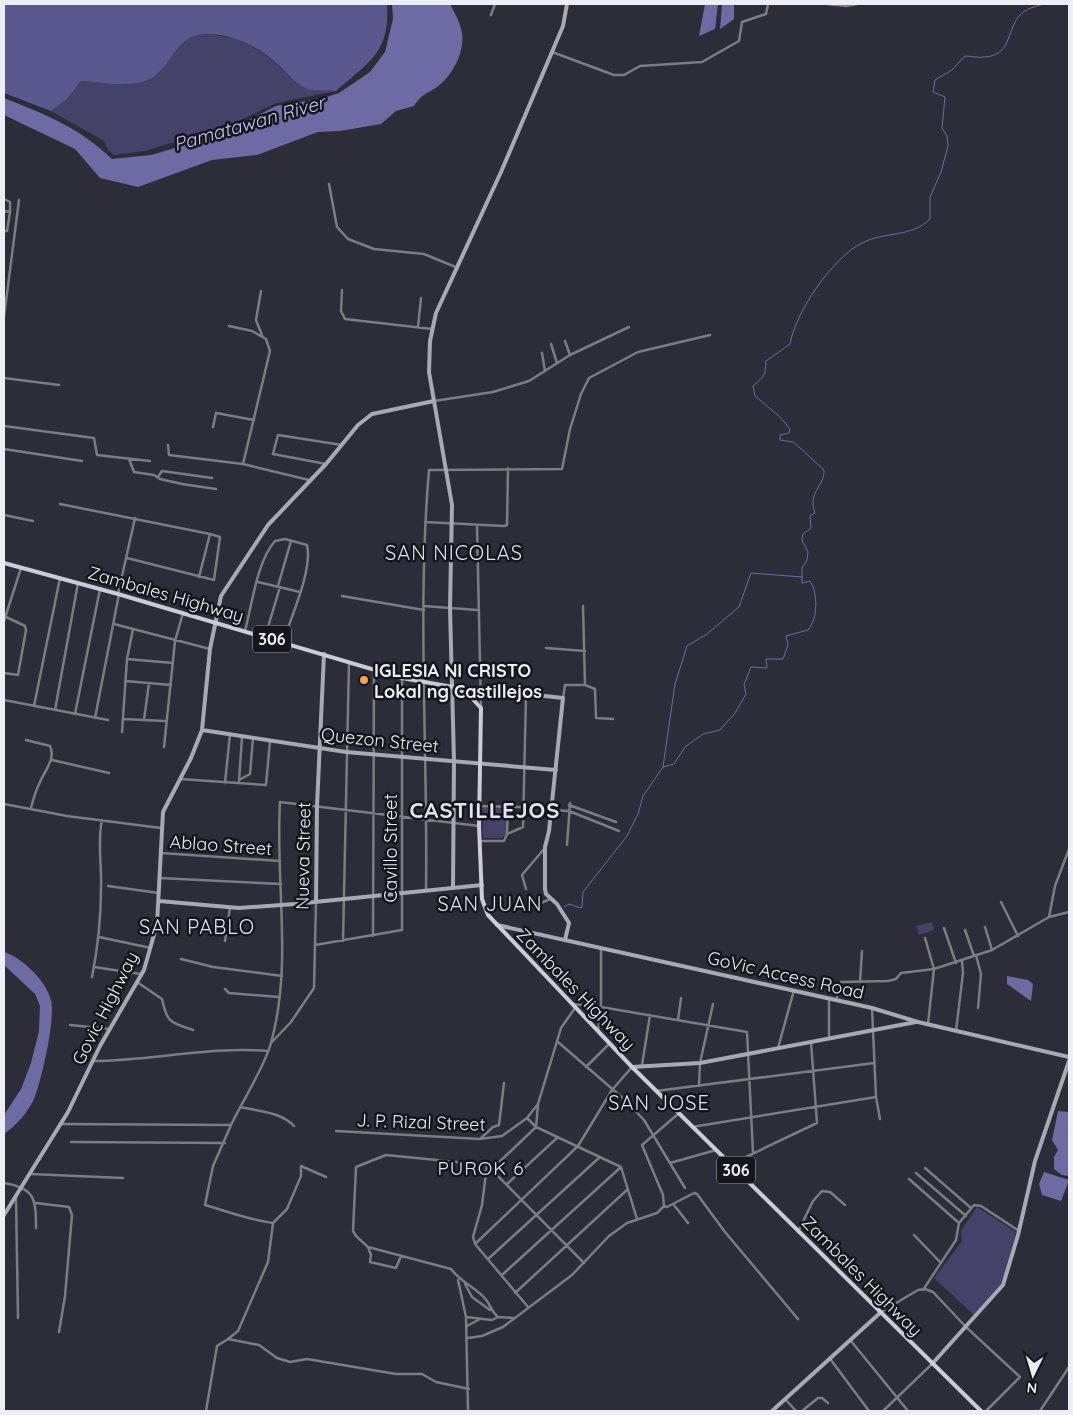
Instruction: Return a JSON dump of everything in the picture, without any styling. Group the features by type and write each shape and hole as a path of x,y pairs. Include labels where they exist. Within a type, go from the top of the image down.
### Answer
{"main road":[{"name":"Zambales Highway","path":"4,563 119,594 402,678 453,687 475,700 481,708 479,826 482,885 484,907 495,924 597,1032 981,1411"}],"street":[{"path":"491,15 495,4"},
{"path":"453,888 454,761 450,608 452,505 429,372 432,329 436,313 458,268 563,26 567,4"},
{"path":"552,52 614,75 624,74 640,66 702,62 739,41 742,22 766,14 768,4"},
{"path":"827,4 846,6 857,4"},
{"path":"329,184 337,227 348,239 374,249 424,254 458,268"},
{"path":"4,199 10,202 7,231 4,231"},
{"path":"4,317 19,200"},
{"path":"4,211 10,212"},
{"path":"4,283 9,283"},
{"path":"342,290 341,311 345,319 432,329"},
{"path":"261,291 256,320 262,337"},
{"path":"418,327 421,298"},
{"path":"229,326 252,331 262,337 269,342 270,351 243,464"},
{"path":"434,401 493,392 529,381 570,355 629,328"},
{"path":"426,890 424,522 429,470 562,469 570,429 581,394 589,378 638,352 710,335"},
{"path":"565,341 570,355"},
{"path":"551,344 557,363"},
{"path":"542,354 545,371"},
{"path":"4,378 59,385"},
{"name":"Govic Highway","path":"4,1215 60,1124 92,1061 142,974 157,924 163,812 202,730 210,649 221,596 268,525 326,464 358,425 372,414 434,401"},
{"path":"213,427 216,412 254,420"},
{"path":"4,426 94,438 95,453 97,455 150,461"},
{"path":"326,464 273,454 278,435 342,444"},
{"path":"168,445 169,455 243,464 311,480"},
{"path":"4,449 82,461"},
{"path":"129,459 134,472 174,482 216,489"},
{"path":"424,522 507,525 508,468"},
{"path":"158,477 162,471 212,478"},
{"path":"60,504 220,537 214,580 127,558"},
{"path":"4,515 33,521"},
{"path":"95,718 135,518"},
{"path":"477,525 479,689 481,708"},
{"path":"199,577 210,534"},
{"path":"246,631 262,562 270,546 275,540 307,545 309,552 307,572 283,642"},
{"path":"265,637 291,541"},
{"path":"4,621 4,616 21,568"},
{"path":"34,706 60,578"},
{"path":"258,582 300,592"},
{"path":"55,710 78,583"},
{"path":"75,714 100,589"},
{"path":"342,596 424,608 478,610"},
{"path":"583,606 585,685"},
{"path":"164,747 165,722 175,641 183,613"},
{"path":"4,616 25,626 26,630 18,675 4,673"},
{"path":"114,624 210,649"},
{"path":"122,732 125,681 133,629"},
{"path":"546,648 585,651"},
{"name":"Nueva Street","path":"271,1043 291,1022 314,988 317,806 324,654"},
{"path":"128,658 173,663"},
{"path":"343,941 349,662"},
{"path":"373,936 374,669"},
{"name":"Cavillo Street","path":"315,945 402,930 402,678"},
{"path":"125,681 171,685"},
{"path":"144,720 149,683"},
{"path":"565,940 569,922 557,904 550,899 545,889 545,847 565,685 585,685 596,689 596,718 613,719"},
{"path":"461,690 479,689 563,698"},
{"path":"508,834 523,827 526,693"},
{"path":"4,700 108,720"},
{"path":"123,719 165,722"},
{"name":"Quezon Street","path":"202,730 253,736 270,741 346,752 556,770"},
{"path":"225,783 230,734"},
{"path":"239,784 242,735"},
{"path":"239,780 250,774 253,736"},
{"path":"26,740 50,746 53,752 52,760 39,783 31,808"},
{"path":"180,779 266,785 270,741"},
{"path":"52,760 109,773"},
{"path":"273,1223 248,1220 241,1214 206,1205 212,1166 225,1143 231,1125 271,1043 282,976 280,802 479,826"},
{"path":"4,804 161,828"},
{"path":"567,845 570,804 616,822"},
{"path":"479,806 524,807"},
{"path":"480,841 504,841 508,834 508,807"},
{"path":"551,810 569,811 619,831"},
{"path":"92,976 99,937 101,885 99,842 102,820"},
{"path":"526,889 522,875 545,847"},
{"path":"1049,917 1054,886 1069,849"},
{"name":"Ablao Street","path":"160,853 280,861"},
{"path":"159,878 281,884"},
{"path":"159,901 230,907 316,902 482,885"},
{"path":"108,886 159,893"},
{"path":"532,906 550,899"},
{"path":"1001,902 1018,936"},
{"path":"225,941 230,907"},
{"path":"836,1000 841,982 888,981 896,979 901,974 934,969 956,963 992,950 1049,917 1069,912"},
{"name":"GoVic Access Road","path":"495,924 872,1008 918,1022 1069,1059"},
{"path":"985,927 992,950"},
{"path":"944,928 956,963"},
{"path":"965,930 981,974 978,1008"},
{"path":"99,937 151,948"},
{"path":"925,938 934,969 928,1024"},
{"path":"597,1032 601,1007 601,948"},
{"path":"860,982 862,951"},
{"path":"182,959 212,967 282,976"},
{"path":"956,1031 963,972 962,961"},
{"path":"94,967 142,974"},
{"path":"138,982 162,999 166,1016 169,1020 193,1030"},
{"path":"225,988 229,993 279,997"},
{"path":"778,1048 794,990"},
{"path":"678,1020 681,998"},
{"path":"829,998 829,1039"},
{"path":"571,1004 601,1007 747,1032 753,1153"},
{"path":"699,1085 700,1063 712,1004"},
{"name":"J. P. Rizal Street","path":"336,1131 480,1139 502,1136 527,1118 538,1104 561,1028 575,1008"},
{"path":"872,1008 876,1096 880,1119"},
{"path":"642,1065 650,1015"},
{"path":"475,1244 521,1198 578,1146 612,1090 632,1067 700,1063 918,1022"},
{"path":"70,1025 110,1030"},
{"path":"558,1042 644,1120 652,1137 685,1188"},
{"path":"730,1164 817,1123 810,1042"},
{"path":"586,1067 610,1044"},
{"path":"92,1061 124,1061 233,1050 268,1051"},
{"path":"883,1411 932,1364 1003,1285 1019,1231 1035,1161 1069,1059"},
{"path":"656,1091 874,1063"},
{"path":"480,1139 493,1127 499,1125 504,1083"},
{"path":"692,1127 876,1096"},
{"path":"493,1168 536,1127 538,1104"},
{"path":"240,1107 280,1116 287,1119 294,1126"},
{"path":"468,1338 482,1336 503,1327 572,1275 609,1236 626,1223 657,1213 664,1206 664,1195 642,1145 678,1113"},
{"path":"527,1118 536,1127 621,1167 637,1219"},
{"path":"60,1124 231,1125"},
{"path":"507,1184 558,1137"},
{"path":"71,1142 225,1143"},
{"path":"670,1163 716,1150"},
{"path":"401,1256 396,1268 370,1262 371,1255 368,1247 356,1236 354,1231 356,1166 386,1155 487,1165 493,1168 584,1263"},
{"path":"488,1259 600,1157"},
{"path":"487,1165 482,1205 473,1237 475,1244 528,1307"},
{"path":"206,1411 217,1346 238,1331 268,1262 273,1223 288,1209 301,1176 301,1166 326,1177"},
{"path":"502,1275 621,1167"},
{"path":"925,1168 971,1208"},
{"path":"916,1173 966,1216"},
{"path":"28,1174 123,1178"},
{"path":"909,1179 959,1223"},
{"path":"4,1183 21,1186 36,1203 36,1228"},
{"path":"515,1293 566,1244 628,1189"},
{"path":"798,1232 813,1201 822,1191 830,1192 845,1206"},
{"path":"16,1193 18,1318"},
{"path":"664,1206 674,1205 694,1193 697,1194 725,1232 798,1319"},
{"path":"36,1203 68,1207 72,1215 65,1296 59,1332"},
{"path":"772,1411 831,1360 880,1313 923,1290 956,1240 959,1223 971,1208 977,1204 1019,1231"},
{"path":"674,1205 688,1223"},
{"path":"914,1235 941,1263"},
{"path":"368,1247 451,1269 458,1278 486,1300 491,1311"},
{"path":"458,1278 468,1338 468,1411"},
{"path":"464,1283 472,1297 498,1317"},
{"path":"923,1290 933,1292 966,1327 1020,1377 986,1411"},
{"path":"466,1317 481,1319 514,1318"},
{"path":"467,1326 481,1319"},
{"path":"228,1339 259,1345 277,1358 290,1362 307,1359 396,1374 422,1374 427,1375 436,1382 469,1389"},
{"path":"851,1341 908,1411"},
{"path":"831,1360 869,1411"},
{"path":"1040,1411 1069,1367"},
{"path":"802,1411 818,1398 822,1398 828,1403"},
{"path":"785,1399 796,1411"}],"shaded area":[{"path":"4,4 387,4 387,21 385,34 375,55 336,91 306,89 272,59 256,48 229,37 209,34 197,35 187,39 155,76 145,81 122,84 81,81 67,99 51,111 4,93"},
{"path":"208,34 241,39 274,61 304,88 336,91 276,103 235,123 145,151 114,155 108,150 104,141 51,111 67,99 81,81 129,85 175,50 185,40 194,35"},
{"path":"482,806 506,807 506,834 502,838 483,838"},
{"path":"932,922 934,930 919,935 916,926"},
{"path":"977,1207 1016,1232 1001,1286 975,1316 934,1278 962,1241 961,1231"}],"water":[{"name":"Pamatawan River","path":"392,4 450,4 460,26 462,45 453,69 443,82 422,97 414,106 396,111 381,124 340,131 318,132 257,155 212,160 138,187 100,178 75,149 4,115 4,98 48,116 75,130 112,159 151,155 175,148 200,136 237,126 276,106 320,99 339,93 370,72 385,52 393,19"},
{"path":"705,4 718,4 715,29 699,36"},
{"path":"722,4 734,4 734,19 720,29"},
{"path":"4,952 19,959 39,978 51,1000 52,1009 47,1050 34,1099 21,1118 4,1134 4,1115 21,1089 31,1063 39,1031 40,1006 35,994 4,965"},
{"path":"1007,976 1028,980 1033,984 1031,1001 1007,984"},
{"path":"1058,1111 1069,1112 1069,1176 1062,1175 1054,1169 1054,1157 1058,1150 1052,1140"},
{"path":"1044,1172 1069,1180 1061,1201 1042,1195 1039,1184"}],"waterway":[{"path":"663,767 674,764 685,747 703,734 720,730 735,713 746,694 744,685 751,667 767,668 766,659 783,659 788,645 786,636 808,630 814,619 816,599 813,586 810,581 802,583 802,568 807,560 808,552 802,540 803,534 811,528 810,516 815,513 813,500 824,476 824,470 793,442 780,440 780,435 789,433 790,429 779,416 755,396 753,386 764,375 766,361 790,344 793,331 807,302 839,260 862,243 871,239 915,229 930,219 930,197 941,172 948,146 947,136 942,128 945,97 933,92 935,80 952,70 965,56 985,57 999,52 1004,48 1019,16 1027,10 1043,4"},
{"path":"564,907 569,904 582,907 583,892 627,836 638,814 643,796 663,767 675,684 687,646 707,634 739,607 751,573 802,577"}],"place":[{"name":"IGLESIA NI CRISTO Lokal ng Castillejos","path":"364,680"}],"district":[{"name":"SAN NICOLAS","path":"454,552"},
{"name":"CASTILLEJOS","path":"485,810"},
{"name":"SAN JUAN","path":"490,903"},
{"name":"SAN PABLO","path":"197,926"},
{"name":"SAN JOSE","path":"659,1102"},
{"name":"PUROK 6","path":"481,1168"}]}
